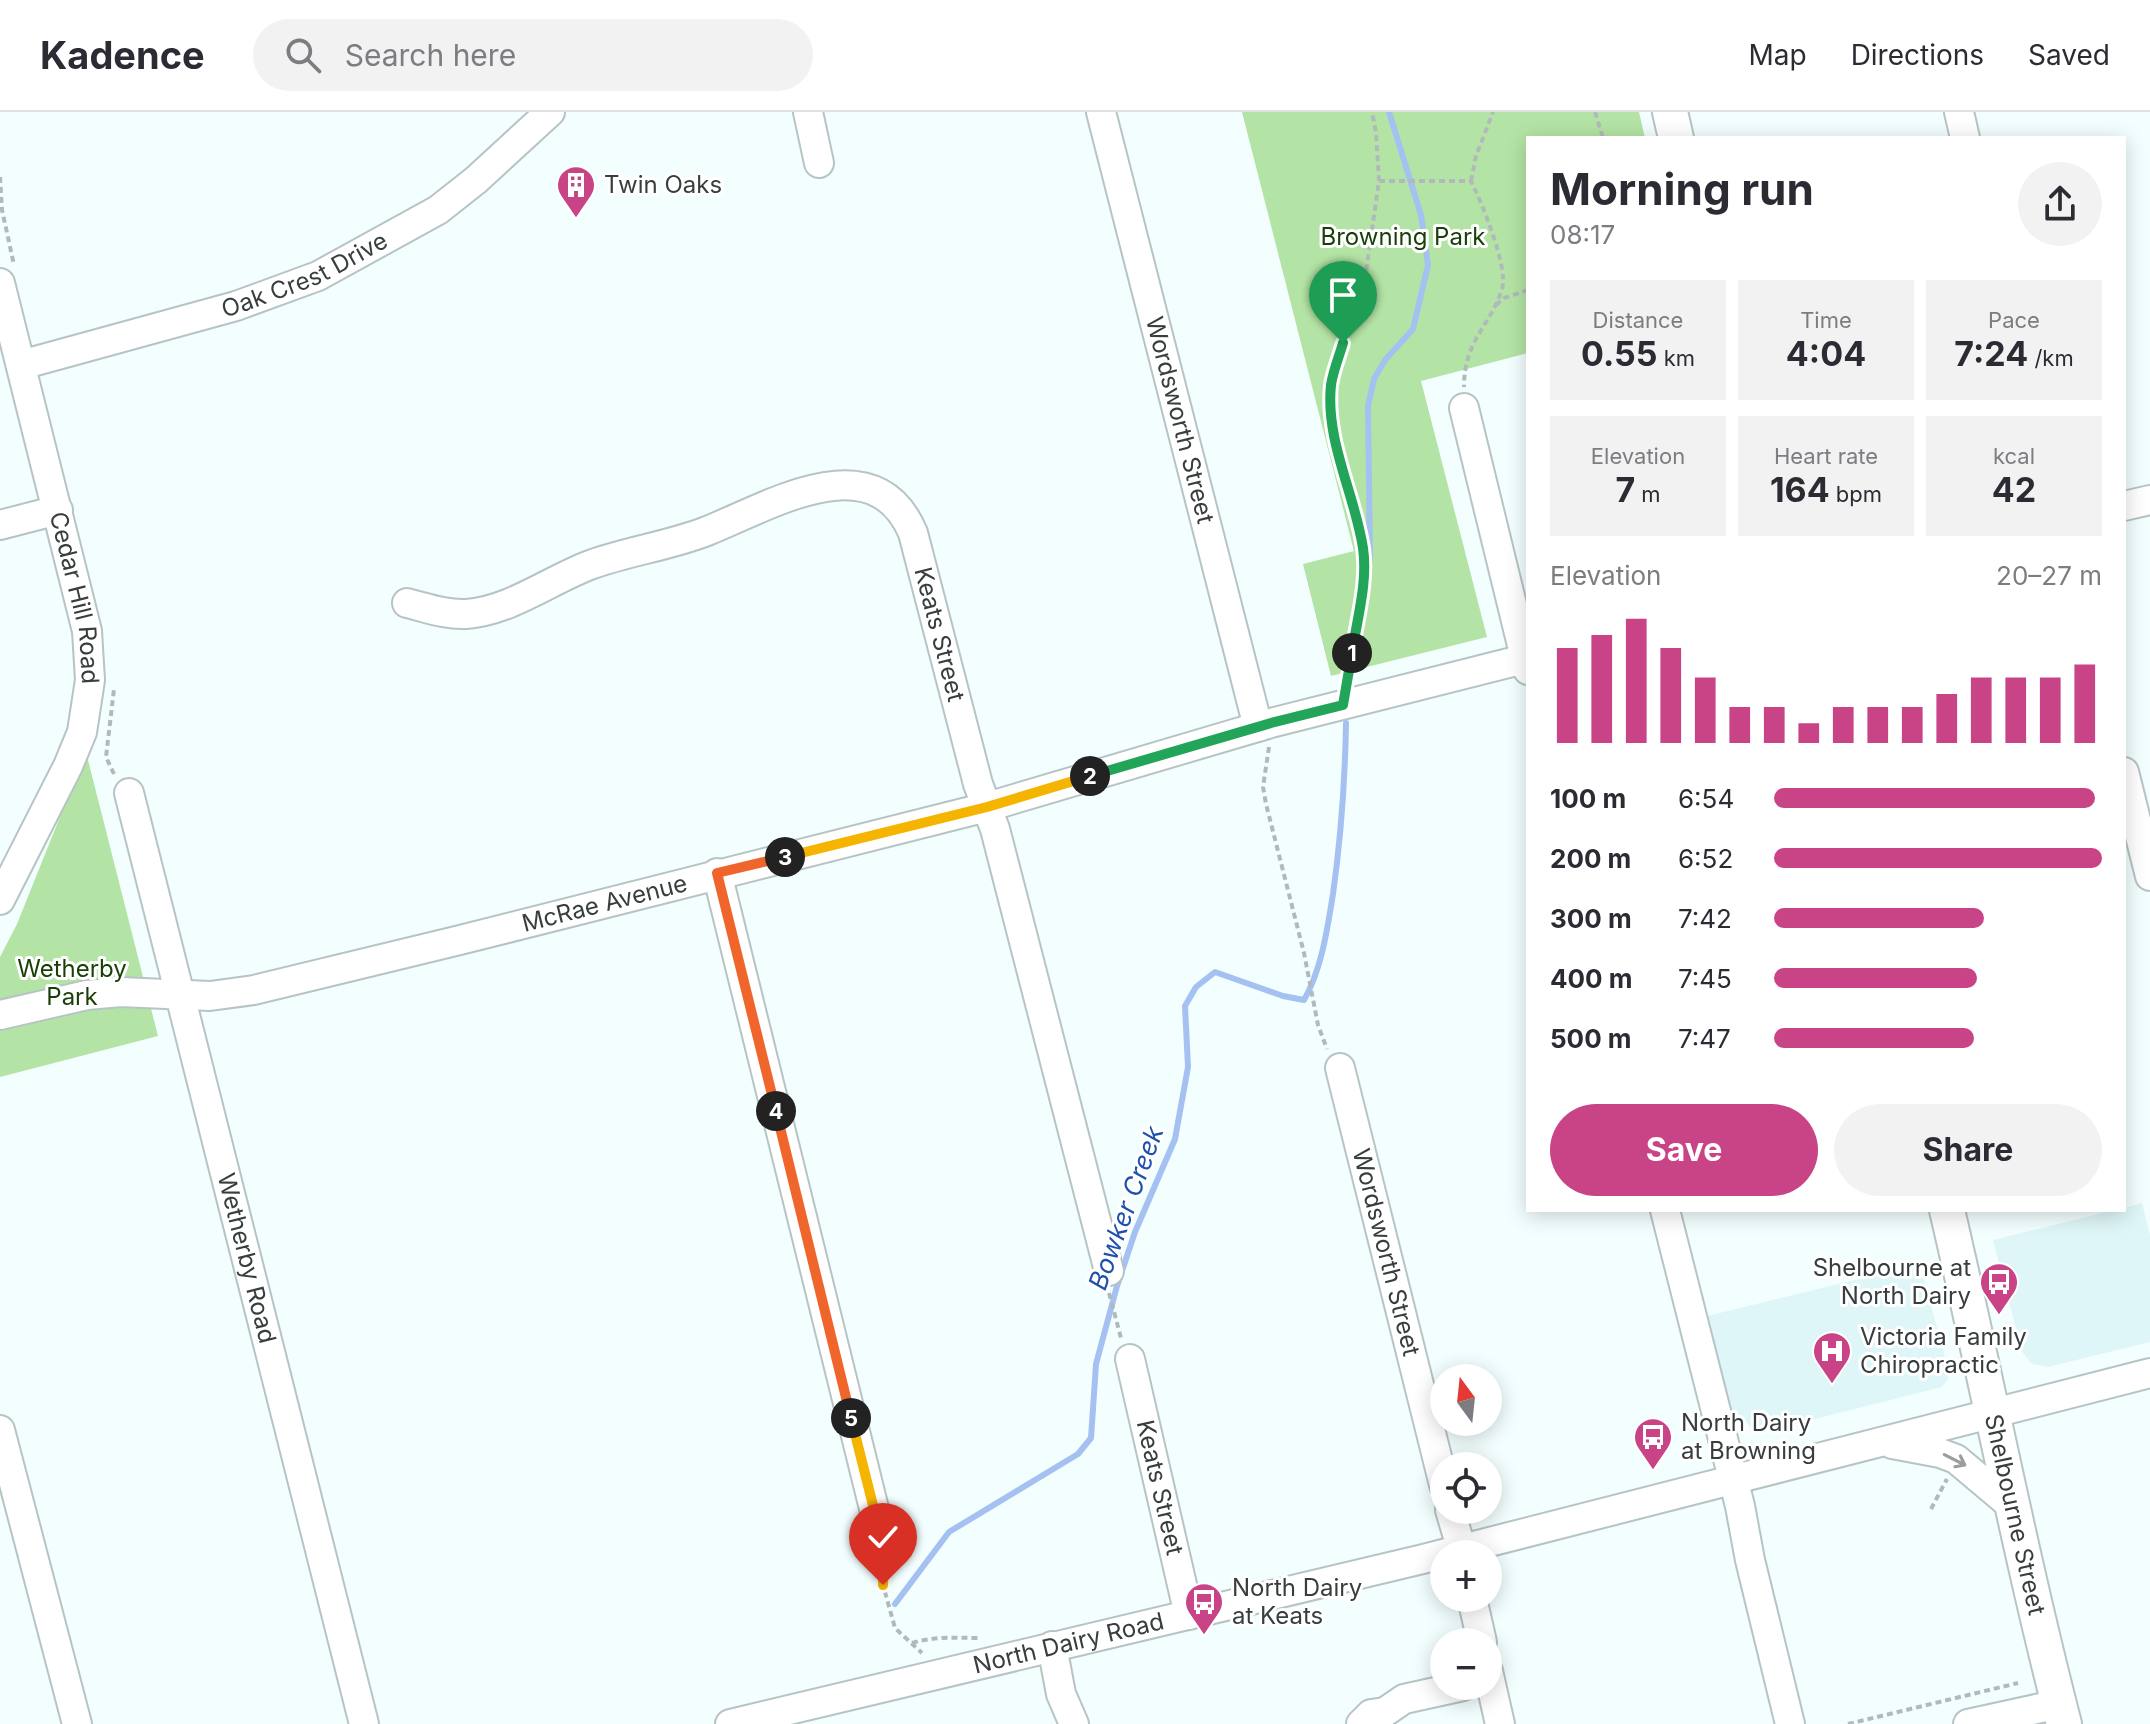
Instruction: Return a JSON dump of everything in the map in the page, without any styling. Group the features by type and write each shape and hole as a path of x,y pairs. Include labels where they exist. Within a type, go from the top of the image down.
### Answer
{"main road":[{"path":"1670,112 1676,136"},
{"name":"Shelbourne Street","path":"1947,1212 2061,1714"}],"street":[{"name":"Oak Crest Drive","path":"21,365 236,306 318,276 438,210 476,180 550,112"},
{"path":"808,112 819,163"},
{"name":"Wordsworth Street","path":"1101,112 1264,731"},
{"path":"1959,112 1965,136"},
{"name":"Cedar Hill Road","path":"0,283 87,631 90,680 82,732 0,900"},
{"path":"1464,408 1526,658"},
{"name":"Keats Street","path":"407,603 445,613 467,614 489,609 593,564 703,533 799,493 847,484 873,490 894,504 913,533 1108,1277"},
{"path":"2126,506 2150,500"},
{"path":"0,525 58,510"},
{"name":"McRae Avenue","path":"0,1015 87,995 121,992 210,996 254,990 987,807 1264,731 1343,705 1526,662"},
{"path":"2126,780 2150,876"},
{"name":"Wetherby Road","path":"129,793 364,1724"},
{"path":"717,873 884,1549"},
{"name":"Wordsworth Street","path":"1340,1068 1436,1452"},
{"path":"1666,1212 1733,1479 1790,1724"},
{"name":"Keats Street","path":"1126,1350 1189,1615"},
{"name":"North Dairy Road","path":"1502,1540 2150,1373"},
{"path":"0,1430 77,1724"},
{"path":"1883,1442 1956,1459 2012,1506"},
{"name":"North Dairy Road","path":"730,1724 1430,1559"},
{"path":"1052,1646 1061,1694 1074,1724"},
{"path":"1361,1724 1371,1714 1385,1712 1404,1699 1430,1693"},
{"path":"1490,1700 1500,1724"},
{"path":"1968,1724 2061,1714"}],"path":[{"path":"1343,705 1365,573 1356,514 1333,430 1331,385 1343,343 1363,293 1379,181 1372,112"},
{"path":"1464,408 1464,369 1473,342 1503,287 1502,263 1471,181 1476,156 1493,112"},
{"path":"1595,112 1602,136"},
{"path":"1379,181 1471,181"},
{"path":"1491,309 1504,298 1526,291"},
{"path":"111,678 115,693 106,757 117,781 129,793"},
{"path":"1264,731 1263,787 1318,1025"},
{"path":"1108,1277 1126,1350"},
{"path":"1931,1509 1951,1470"},
{"path":"884,1549 883,1585 895,1628 925,1655 930,1676"},
{"path":"912,1643 928,1638 982,1638"},
{"path":"1848,1724 2018,1683"}],"shaded area":[{"path":"2142,1203 2150,1235 2150,1342 2048,1367 2032,1364 2022,1352 1993,1240 2107,1212 2126,1212 2126,1207"},
{"path":"1920,1264 1948,1369 1948,1379 1942,1387 1767,1431 1752,1428 1744,1420 1728,1424 1703,1317"}],"green space":[{"name":"Browning Park","path":"1242,112 1639,112 1645,136 1526,136 1526,354 1421,381 1487,637 1331,676 1303,564 1354,551"},
{"name":"Wetherby Park","path":"86,752 158,1036 0,1077 0,957 17,924"}],"waterway":[{"name":"Bowker Creek","path":"1355,665 1370,556 1368,406 1374,379 1385,360 1413,329 1428,265 1421,215 1389,112"},
{"name":"Bowker Creek","path":"895,1604 949,1532 1078,1454 1091,1438 1096,1364 1117,1286 1135,1232 1175,1139 1188,1067 1185,1006 1196,987 1215,972 1283,996 1304,1000 1320,962 1333,894 1342,809 1346,723"}],"place":[{"name":"Twin Oaks","path":"576,219"},
{"name":"Shelbourne at North Dairy","path":"1999,1316"},
{"name":"Victoria Family Chiropractic","path":"1832,1385"},
{"name":"North Dairy at Browning","path":"1653,1471"},
{"name":"North Dairy at Keats","path":"1204,1636"}],"route":[{"path":"883,1585 884,1549 717,873 987,807 1271,723 1343,705 1365,573 1353,501 1333,430 1331,385 1343,343"}]}
